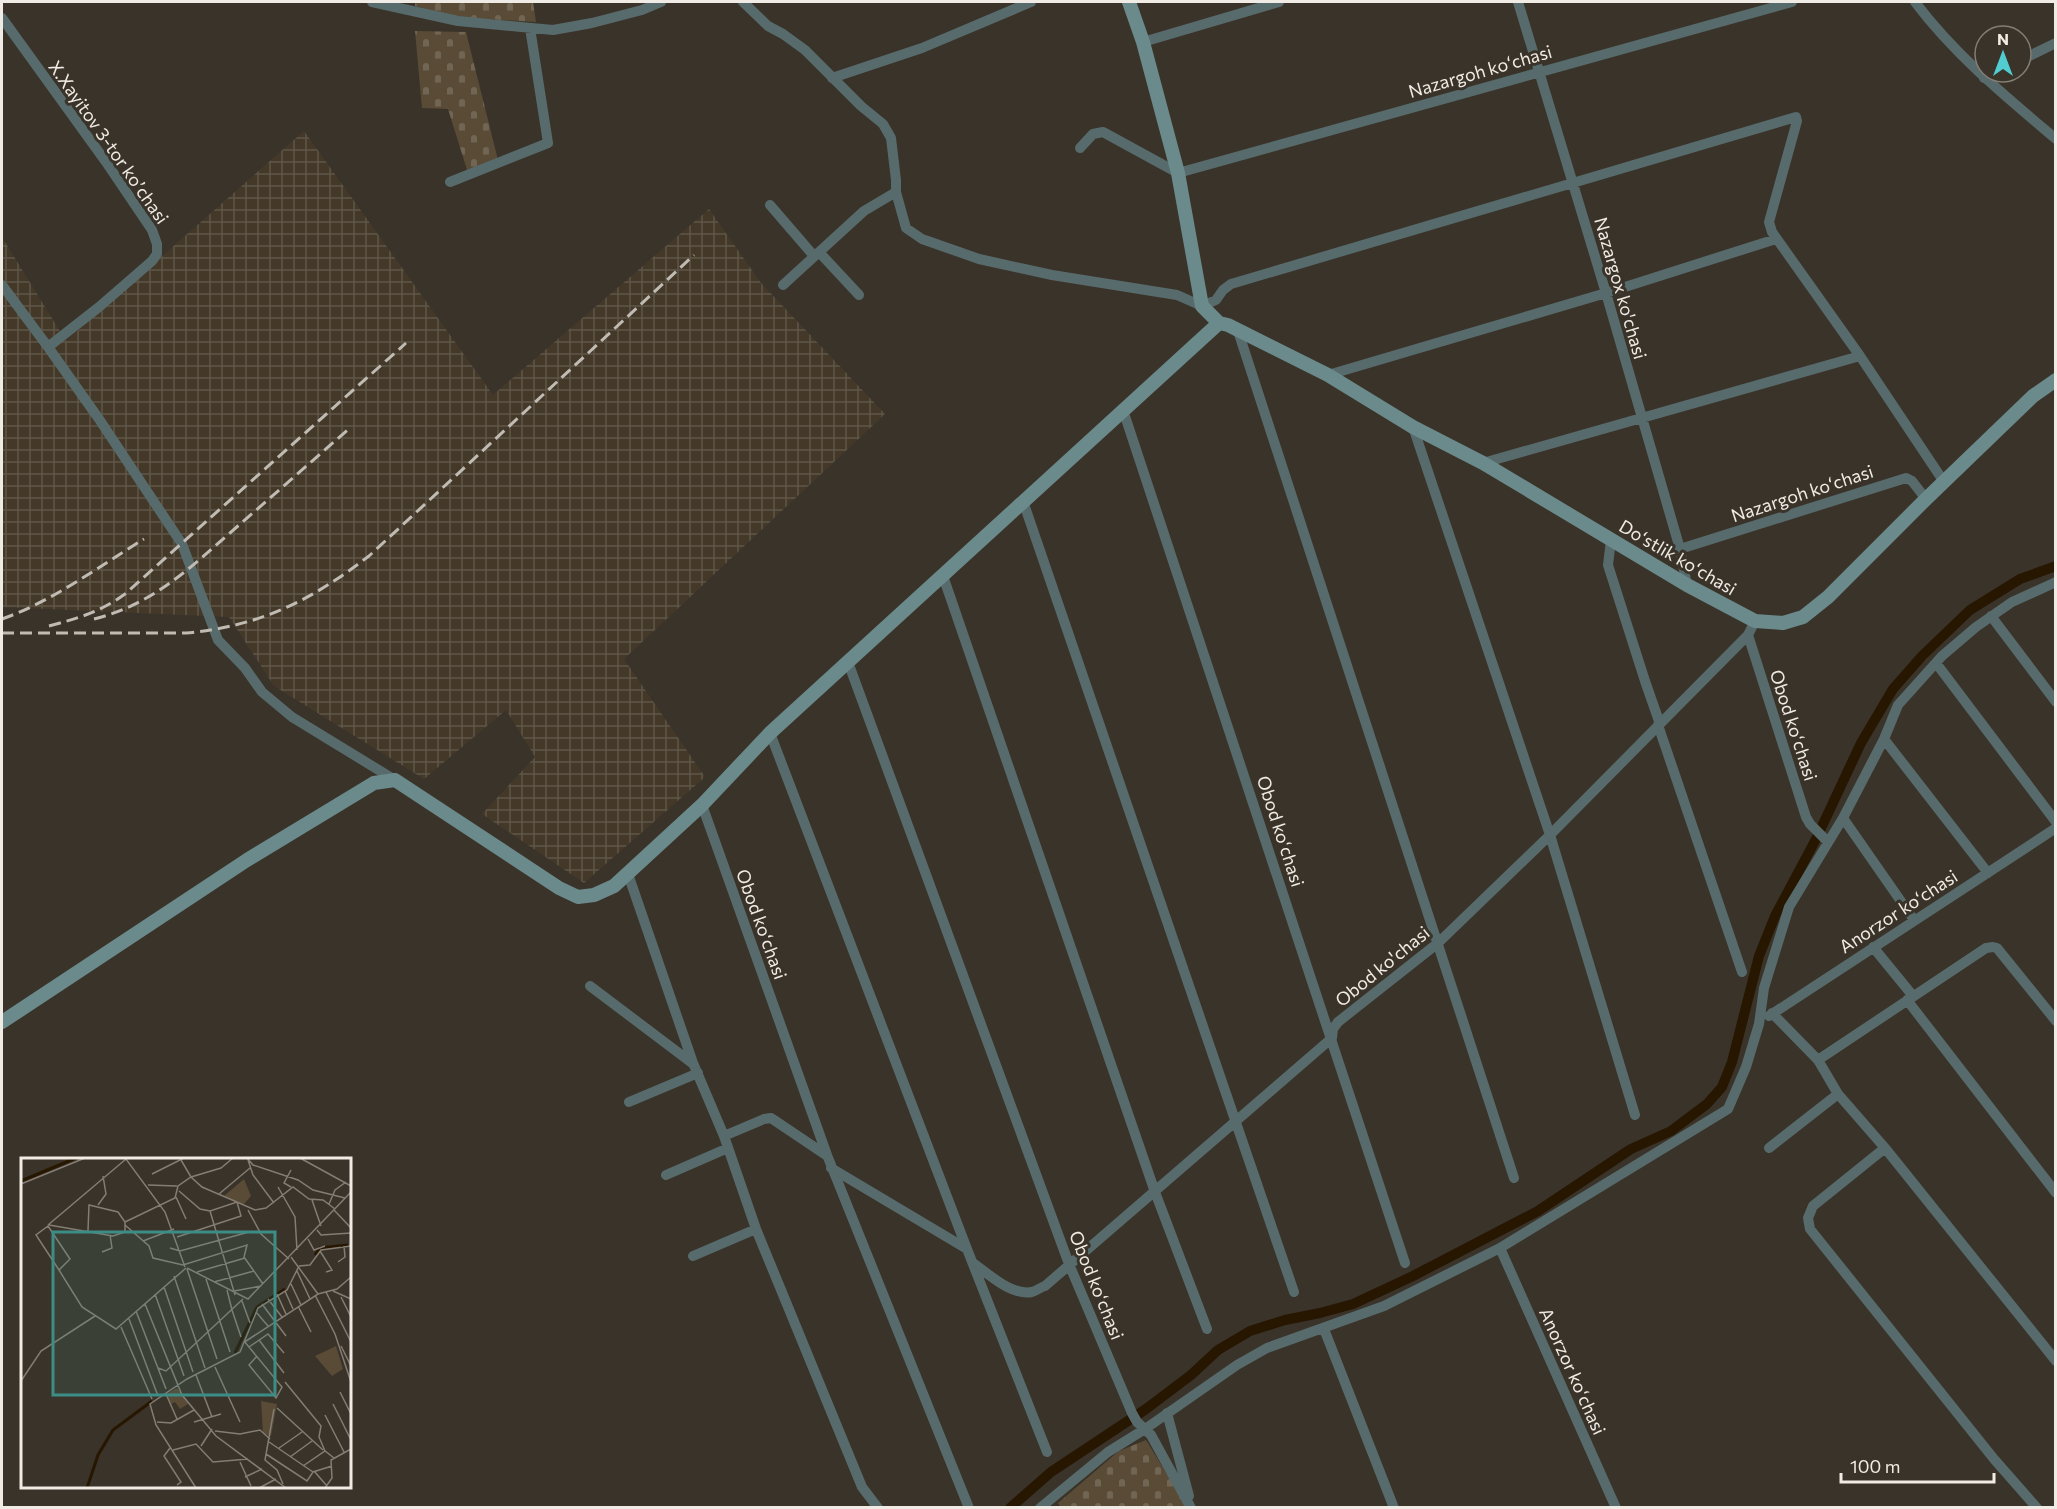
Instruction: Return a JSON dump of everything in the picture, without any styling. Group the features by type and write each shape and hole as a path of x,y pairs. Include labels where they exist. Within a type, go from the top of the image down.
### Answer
{"street":[{"path":"372,2 458,21 553,30 592,23 642,10 661,2"},
{"path":"2,285 99,419 182,544 218,640 245,668 262,692 292,717 395,780 559,888 578,897 594,895 614,886 628,874 702,805 770,733 1024,504 1219,323 1202,306 1177,295 1052,275 979,259 922,240 906,228 896,192 891,138 883,124 805,50 768,26 743,2"},
{"path":"832,78 922,48 1031,2"},
{"path":"1129,2 1143,42 1178,173 1202,306"},
{"path":"1143,42 1279,2"},
{"name":"Nazargox ko'chasi","path":"1518,2 1606,293 1680,549 1688,585"},
{"name":"Nazargoh koʻchasi","path":"1178,173 1792,2"},
{"path":"1915,2 1973,66"},
{"name":"X.Xayitov 3-tor koʼchasi","path":"2,18 152,230 157,244 157,254 152,261 48,347"},
{"path":"450,182 548,143 530,28"},
{"path":"2033,54 2055,43"},
{"path":"1991,84 2055,139"},
{"path":"1202,306 1216,300 1231,284 1796,117 1797,121 1769,222 1772,232 1860,356 1944,482"},
{"path":"1080,148 1093,134 1103,132 1178,173"},
{"path":"783,285 864,211 896,192"},
{"path":"770,205 859,295"},
{"path":"1328,375 1776,240"},
{"name":"Doʻstlik koʻchasi","path":"1219,323 1228,325 1328,375 1413,427 1483,463 1688,585 1755,621 1783,623 1803,617 1828,597 2033,396 2055,380"},
{"path":"1238,331 1514,1178"},
{"path":"1483,463 1641,416 1860,356"},
{"name":"Obod koʻchasi","path":"1123,410 1405,1263"},
{"path":"1413,427 1550,836 1635,1115"},
{"name":"Nazargoh koʻchasi","path":"1680,549 1906,478 1912,481 1926,499"},
{"path":"1024,504 1294,1292"},
{"path":"1611,540 1608,565 1641,671 1742,972"},
{"path":"943,576 1155,1192 1208,1329"},
{"path":"1046,1506 1108,1452 1138,1421 1167,1413 1237,1365 1267,1348 1384,1306 1500,1248 1728,1109 1746,1067 1760,1024 1764,988 1789,907 1844,818 1884,739 1898,705 1942,656 1991,616 2012,602 2055,582"},
{"path":"1991,616 2055,702"},
{"name":"Obod ko'chasi","path":"973,1263 1007,1287 1019,1291 1032,1292 1046,1286 1332,1038 1338,1022 1438,943 1550,836 1748,635 1755,621"},
{"name":"Obod koʻchasi","path":"1748,635 1810,824 1828,842"},
{"name":"Obod koʻchasi","path":"848,662 1069,1264 1138,1421 1151,1435 1192,1508"},
{"path":"1936,663 2055,822"},
{"path":"770,733 1047,1452"},
{"path":"1884,739 1988,873"},
{"path":"2,1022 267,849 374,783 395,780"},
{"name":"Obod koʻchasi","path":"702,805 831,1168 969,1508"},
{"path":"1844,818 1914,920"},
{"name":"Anorzor koʻchasi","path":"1760,1024 1772,1013 2055,828"},
{"path":"628,874 695,1068 724,1136 756,1229 862,1487 878,1508"},
{"path":"1873,947 2055,1193"},
{"path":"1818,1060 1986,948 1997,948 2055,1021"},
{"path":"590,986 695,1068"},
{"path":"1772,1013 1818,1060 1838,1094 1885,1148 2055,1361"},
{"path":"629,1102 695,1068"},
{"path":"1769,1148 1838,1094"},
{"path":"724,1136 771,1118 827,1155"},
{"path":"666,1175 728,1148"},
{"path":"1885,1148 1813,1206 1808,1218 1810,1229 1994,1459 2037,1508"},
{"path":"831,1168 967,1249"},
{"path":"693,1256 756,1229"},
{"name":"Anorzor koʻchasi","path":"1500,1248 1616,1508"},
{"path":"1324,1329 1394,1508"},
{"path":"1167,1413 1192,1508"}],"shaded area":[{"path":"304,131 493,395 709,209 761,283 885,414 624,659 705,777 584,883 482,814 535,757 506,710 424,779 274,686 229,617 2,607 2,237 66,341"}],"green space":[{"path":"415,2 533,2 536,22 453,17 415,6"},
{"path":"415,31 466,32 498,160 468,173 448,109 422,108"},
{"path":"1146,1440 1187,1507 1061,1508 1058,1503 1119,1451"}],"waterway":[{"path":"1010,1508 1051,1472 1146,1409 1191,1375 1218,1350 1250,1331 1353,1304 1413,1276 1538,1211 1631,1149 1671,1131 1707,1104 1722,1087 1732,1062 1759,956 1775,916 1816,839 1861,743 1893,689 1922,656 1970,610 2020,579 2056,566"}],"railway":[{"path":"2,633 186,633 213,630 261,617 305,598 369,556 694,255"},
{"path":"49,626 89,614 125,594 406,343"},
{"path":"94,619 136,604 172,581 350,428"},
{"path":"2,619 21,612 75,583 144,539"}]}
